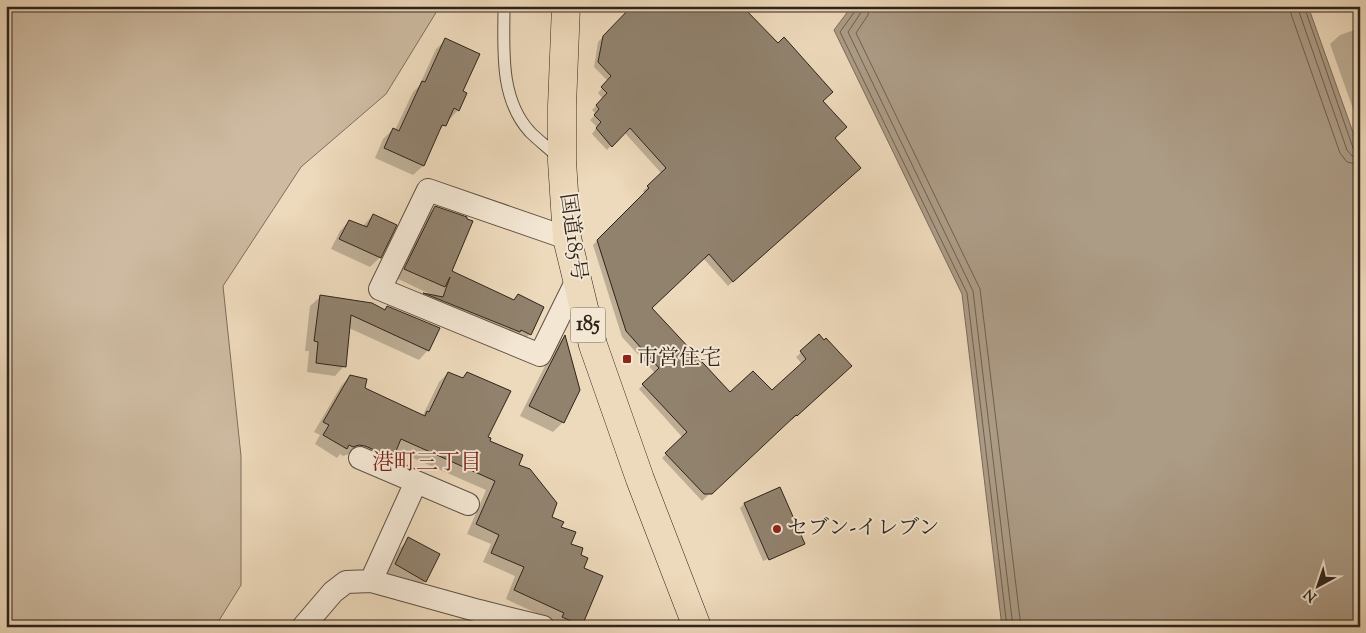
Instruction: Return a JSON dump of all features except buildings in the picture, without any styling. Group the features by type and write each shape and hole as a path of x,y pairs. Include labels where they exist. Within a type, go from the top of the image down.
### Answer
{"highway":[{"name":"国道185号","path":"566,6 562,160 567,238 592,345 640,479 697,627"}],"street":[{"path":"567,238 428,190 380,289 540,355 577,280"},
{"path":"360,458 468,504"},
{"path":"371,581 416,482"},
{"path":"303,627 333,592 346,582 371,581 543,627"}],"lane":[{"path":"504,6 504,67 512,105 530,131 562,160"}],"shaded area":[{"path":"6,6 440,6 386,94 301,167 223,286 241,456 241,585 215,627 6,627"}],"water":[{"path":"852,6 1308,6 1360,152 1360,627 1002,627 962,294 834,30"}],"place":[{"name":"市営住宅","path":"627,359"},
{"name":"セブン-イレブン","path":"777,529"}],"district":[{"name":"港町三丁目","path":"427,464"}]}
